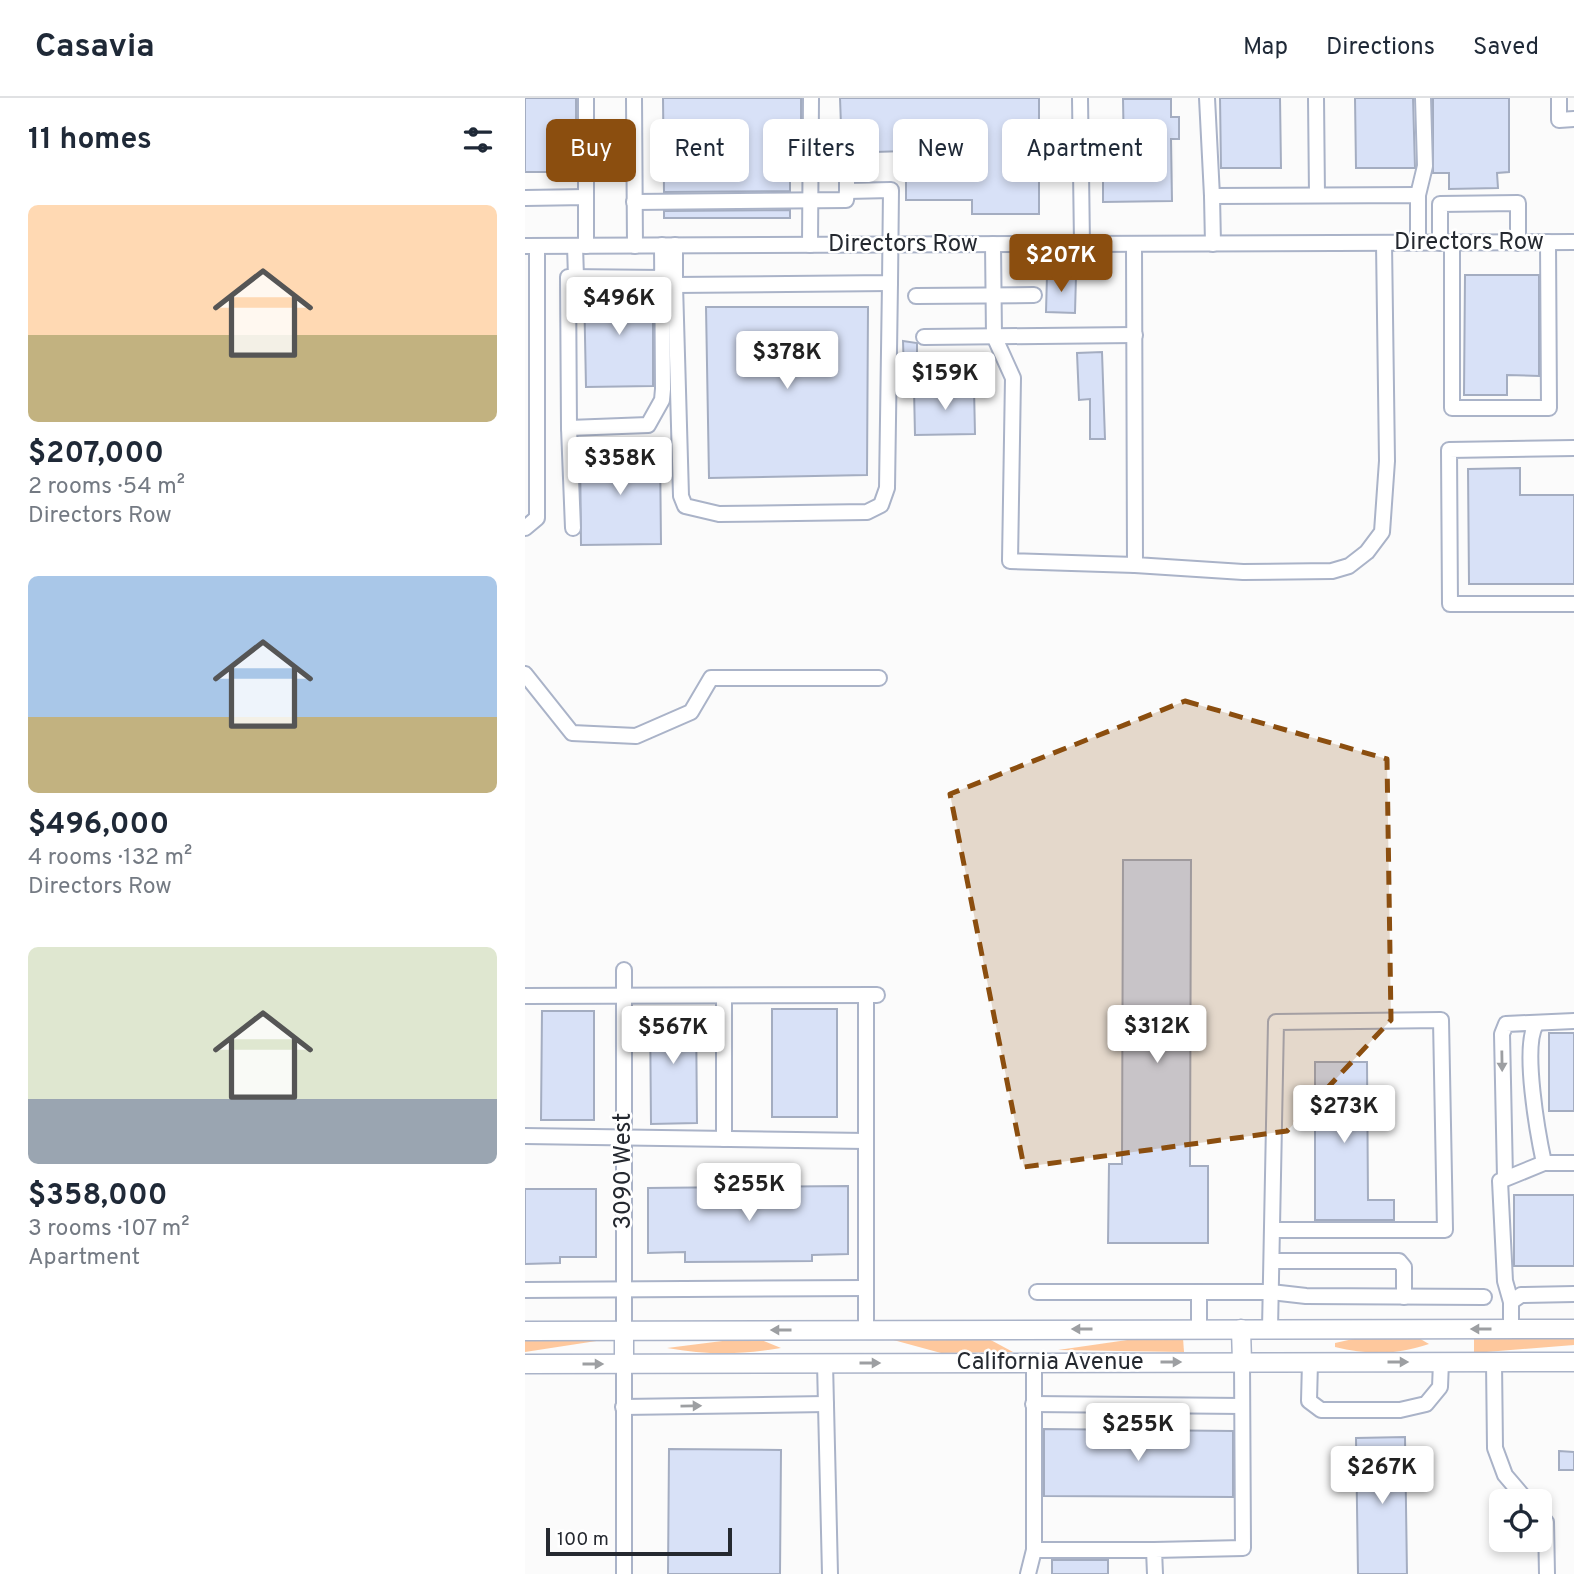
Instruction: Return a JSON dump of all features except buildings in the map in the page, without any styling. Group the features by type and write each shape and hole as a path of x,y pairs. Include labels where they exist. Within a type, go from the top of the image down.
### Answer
{"main road":[{"path":"1034,1329 1034,1363"},
{"path":"1241,1329 1242,1362"},
{"path":"1309,1329 1310,1362"},
{"path":"1441,1329 1441,1362"},
{"name":"California Avenue","path":"525,1331 1574,1329"},
{"path":"624,1330 624,1364"},
{"path":"834,1363 842,1330"},
{"name":"California Avenue","path":"525,1364 1574,1362"}],"street":[{"path":"576,277 586,197 586,98"},
{"path":"634,98 635,246"},
{"path":"811,98 811,119"},
{"path":"1080,98 1082,244"},
{"path":"1207,98 1213,244"},
{"path":"1316,98 1317,195"},
{"path":"1418,243 1418,195 1425,166 1423,98"},
{"path":"1559,98 1559,120 1574,119"},
{"path":"810,245 811,182"},
{"path":"635,202 846,200 847,182"},
{"path":"669,245 681,496 685,506 719,514 867,512 881,505 887,488 891,190 847,191"},
{"path":"1212,196 1418,195"},
{"path":"525,198 586,197"},
{"path":"1518,243 1518,204 1440,204 1446,243 1452,408 1549,408 1548,242"},
{"name":"Directors Row","path":"531,246 1574,242"},
{"path":"993,244 994,336 1013,378 1010,561 1243,572 1332,571 1349,566 1367,552 1382,532 1387,461 1384,243"},
{"path":"1134,244 1135,565"},
{"path":"525,528 537,518 531,413 531,246"},
{"path":"573,528 568,277 669,281 890,283"},
{"path":"569,428 648,425 662,400 669,281"},
{"path":"916,296 1034,295"},
{"path":"923,337 1135,335"},
{"path":"1574,449 1450,450 1450,604 1574,604"},
{"path":"525,674 572,733 636,736 691,712 711,678 879,678"},
{"name":"3090 West","path":"624,1330 625,970"},
{"path":"525,996 872,995 866,1141 866,1330"},
{"path":"724,996 724,1139"},
{"path":"1271,1329 1272,1230 1276,1021 1441,1020 1445,1230 1272,1230"},
{"path":"1505,1178 1502,1034 1506,1024 1574,1021"},
{"path":"1536,1024 1531,1032 1532,1079 1536,1129 1543,1163"},
{"path":"525,1136 866,1141"},
{"path":"1511,1329 1511,1302 1504,1281 1500,1181 1543,1163 1574,1163"},
{"path":"1272,1261 1399,1261 1404,1267 1404,1297"},
{"path":"525,1290 866,1288"},
{"path":"1037,1292 1271,1292 1306,1296 1484,1297"},
{"path":"1199,1292 1199,1329"},
{"path":"1511,1302 1521,1295 1574,1294"},
{"path":"1034,1550 1243,1548 1242,1362"},
{"path":"1310,1362 1309,1401 1321,1410 1400,1410 1426,1404 1440,1387 1441,1362"},
{"path":"1494,1362 1495,1448 1505,1475 1517,1489"},
{"path":"830,1574 826,1404 834,1363"},
{"path":"1028,1574 1034,1550 1034,1363"},
{"path":"624,1364 624,1574"},
{"path":"623,1407 826,1404"},
{"path":"1033,1404 1242,1406"},
{"path":"1154,1550 1155,1574"},
{"path":"1547,1552 1547,1574"}],"highlighted area":[{"path":"1185,701 1387,759 1391,1020 1287,1131 1024,1167 950,794"}],"shaded area":[{"path":"1474,1336 1574,1336 1574,1345 1474,1353"},
{"path":"754,1337 781,1348 724,1353 667,1348"},
{"path":"1148,1337 1183,1338 1184,1352 1058,1350"},
{"path":"1362,1337 1417,1337 1429,1344 1382,1353 1335,1347 1335,1343"},
{"path":"886,1338 987,1338 1013,1352 941,1353"},
{"path":"525,1340 603,1340 525,1352"}]}
